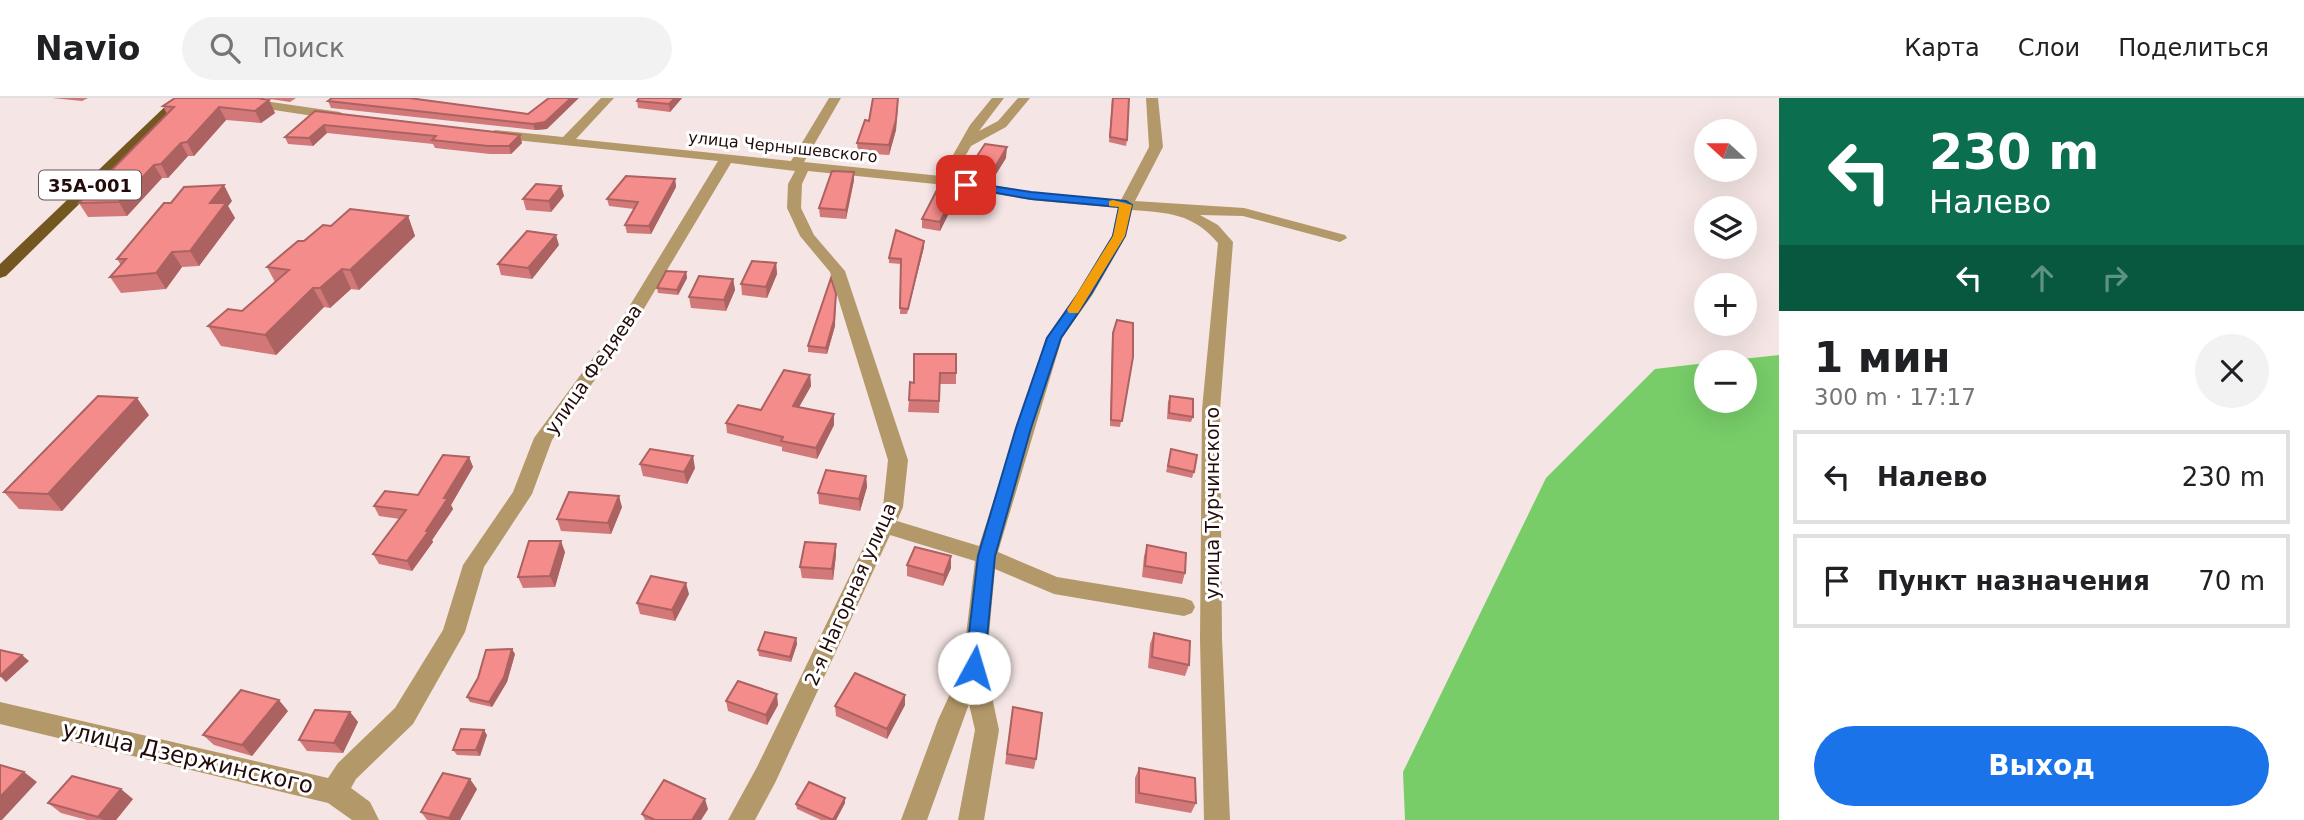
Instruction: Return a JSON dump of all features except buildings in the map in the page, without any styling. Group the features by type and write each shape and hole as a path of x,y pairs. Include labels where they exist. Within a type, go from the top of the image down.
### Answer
{"main road":[{"name":"35А-001","path":"0,263 173,98"},
{"name":"35А-001","path":"0,273 181,98"}],"street":[{"path":"220,98 348,117"},
{"path":"566,141 608,98"},
{"name":"2-я Нагорная улица","path":"741,820 766,775 893,507 898,460 837,271 807,236 794,208 795,184 808,140 835,98"},
{"path":"945,181 976,125 998,98"},
{"path":"967,143 1002,124 1024,98"},
{"path":"971,820 987,730 974,668 986,556 1054,338 1085,294 1119,236 1126,205 1156,147 1152,98"},
{"name":"улица Чернышевского","path":"481,132 945,181 1031,196 1180,210 1244,212 1340,238"},
{"name":"улица Федяева","path":"334,792 347,771 404,716 454,632 474,565 522,494 543,438 628,322 726,159"},
{"name":"улица Турчинского","path":"1180,210 1213,228 1226,242 1211,410 1212,639 1217,820"},
{"path":"884,525 986,556 1054,585 1184,607"},
{"path":"914,820 950,720 974,668"},
{"name":"улица Дзержинского","path":"0,713 334,792 361,811 366,820"}],"green space":[{"path":"1779,355 1779,820 1405,820 1403,772 1546,478 1655,369 1694,364 1694,413 1757,413 1757,357"}],"slow traffic":[{"path":"1074,310 1119,236 1126,205 1113,203"}],"route":[{"path":"966,185 1031,196 1126,205 1119,236 1085,294 1054,338 1024,428 986,556 974,668"}]}
